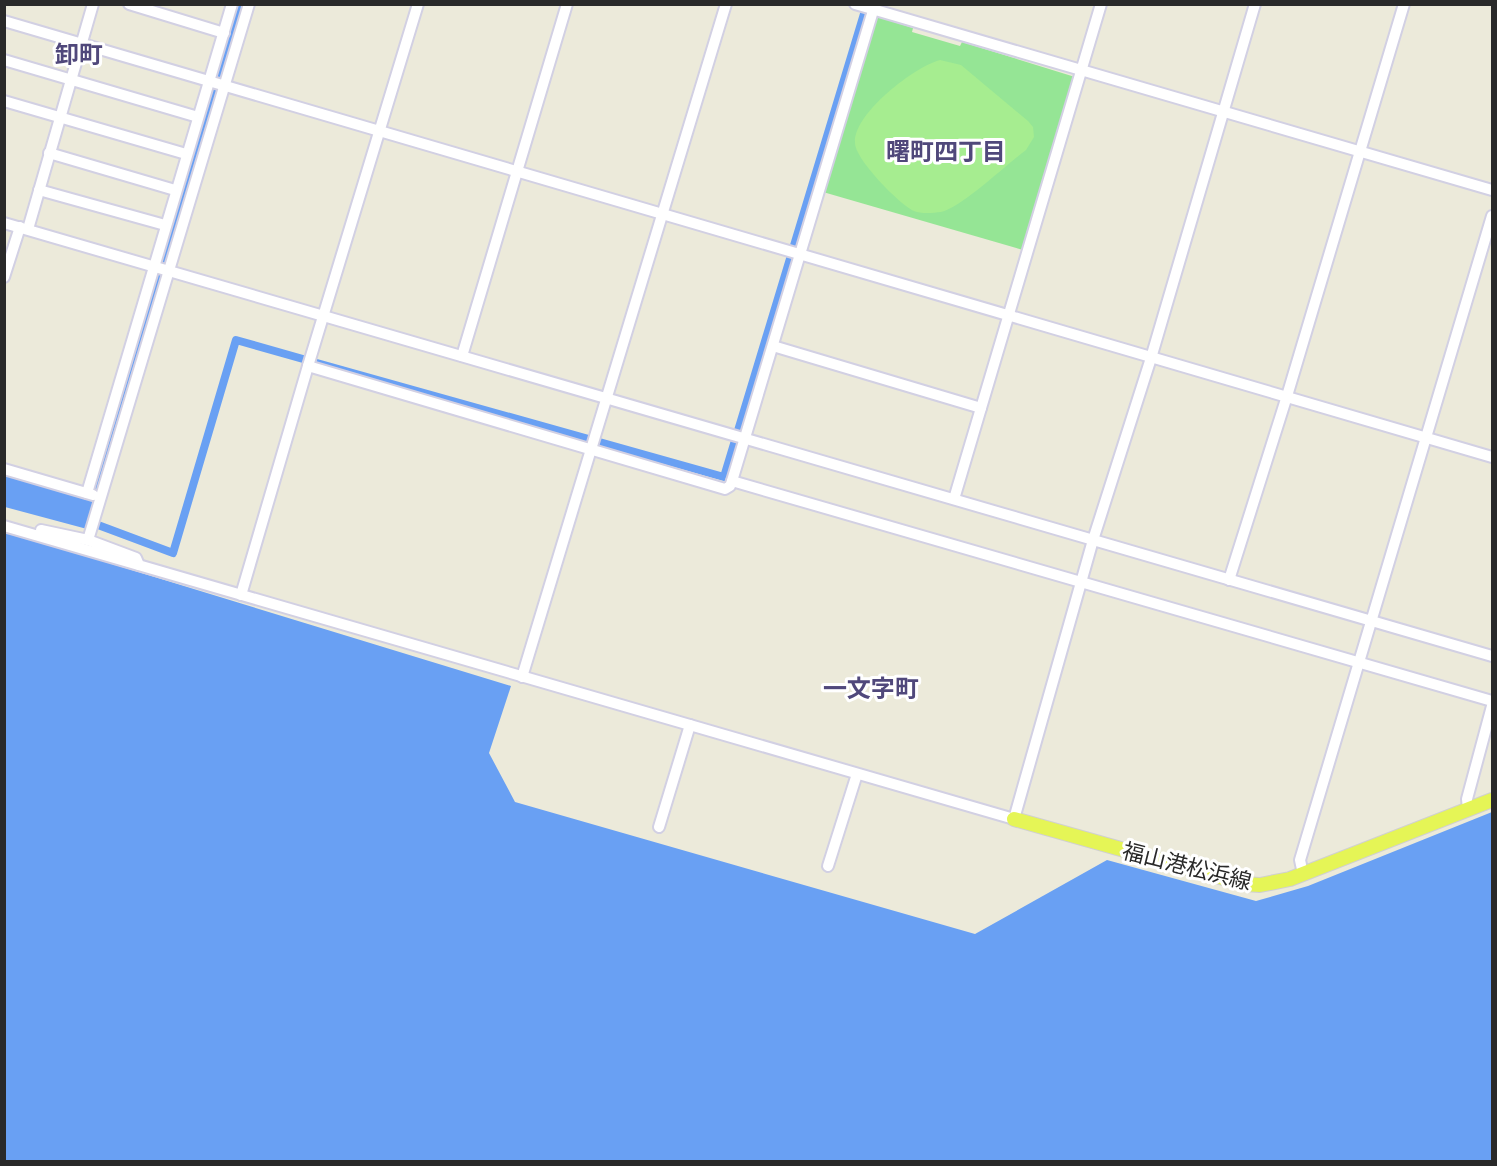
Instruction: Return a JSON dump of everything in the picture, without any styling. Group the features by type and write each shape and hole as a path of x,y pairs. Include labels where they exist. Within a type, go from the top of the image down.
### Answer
{"main road":[{"name":"福山港松浜線","path":"1014,819 1245,884 1280,882 1492,800"}],"street":[{"path":"4,278 39,190 93,4"},
{"path":"129,4 224,33"},
{"path":"93,495 162,267 165,225 175,190 198,117 217,83 224,33 232,4"},
{"path":"89,536 95,514 93,495 217,83 249,4"},
{"path":"242,595 308,366 418,4"},
{"path":"462,356 567,4"},
{"path":"522,677 726,4"},
{"path":"954,499 1006,316 1101,4"},
{"path":"4,525 140,567 1014,819 1093,540 1151,358 1255,4"},
{"path":"1229,580 1287,396 1404,4"},
{"path":"308,366 725,489 730,486 740,436 773,346 795,252 867,6 1222,113 1492,190"},
{"path":"4,21 1492,457"},
{"path":"4,60 198,117"},
{"path":"4,101 186,154"},
{"path":"49,153 175,190"},
{"path":"39,190 165,225"},
{"path":"1303,874 1300,860 1492,216"},
{"path":"4,223 324,314 1492,656"},
{"path":"773,346 981,408"},
{"path":"4,469 93,495"},
{"path":"732,481 1492,701"},
{"path":"29,533 36,529 89,536 136,558 140,567"},
{"path":"1468,809 1467,799 1492,706"},
{"path":"659,827 690,725"},
{"path":"828,866 857,774"}],"green space":[{"path":"878,17 913,28 912,32 960,46 962,42 1075,77 1023,250 823,192 875,19"},
{"path":"940,60 961,65 1028,121 1033,127 1034,137 1026,150 960,203 941,212 920,213 907,207 889,191 862,159 855,143 857,131 864,119 887,93 915,72"}],"water":[{"path":"4,475 93,501 87,529 5,507"},
{"path":"4,531 511,686 489,753 515,802 975,934 1107,860 1256,901 1308,886 1492,812 1492,1161 5,1161"}],"waterway":[{"path":"92,497 239,4"},
{"path":"317,363 724,477 867,4"},
{"path":"90,522 173,553 236,340 303,359"}],"district":[{"name":"卸町","path":"79,55"},
{"name":"曙町四丁目","path":"946,152"},
{"name":"一文字町","path":"871,689"}]}
